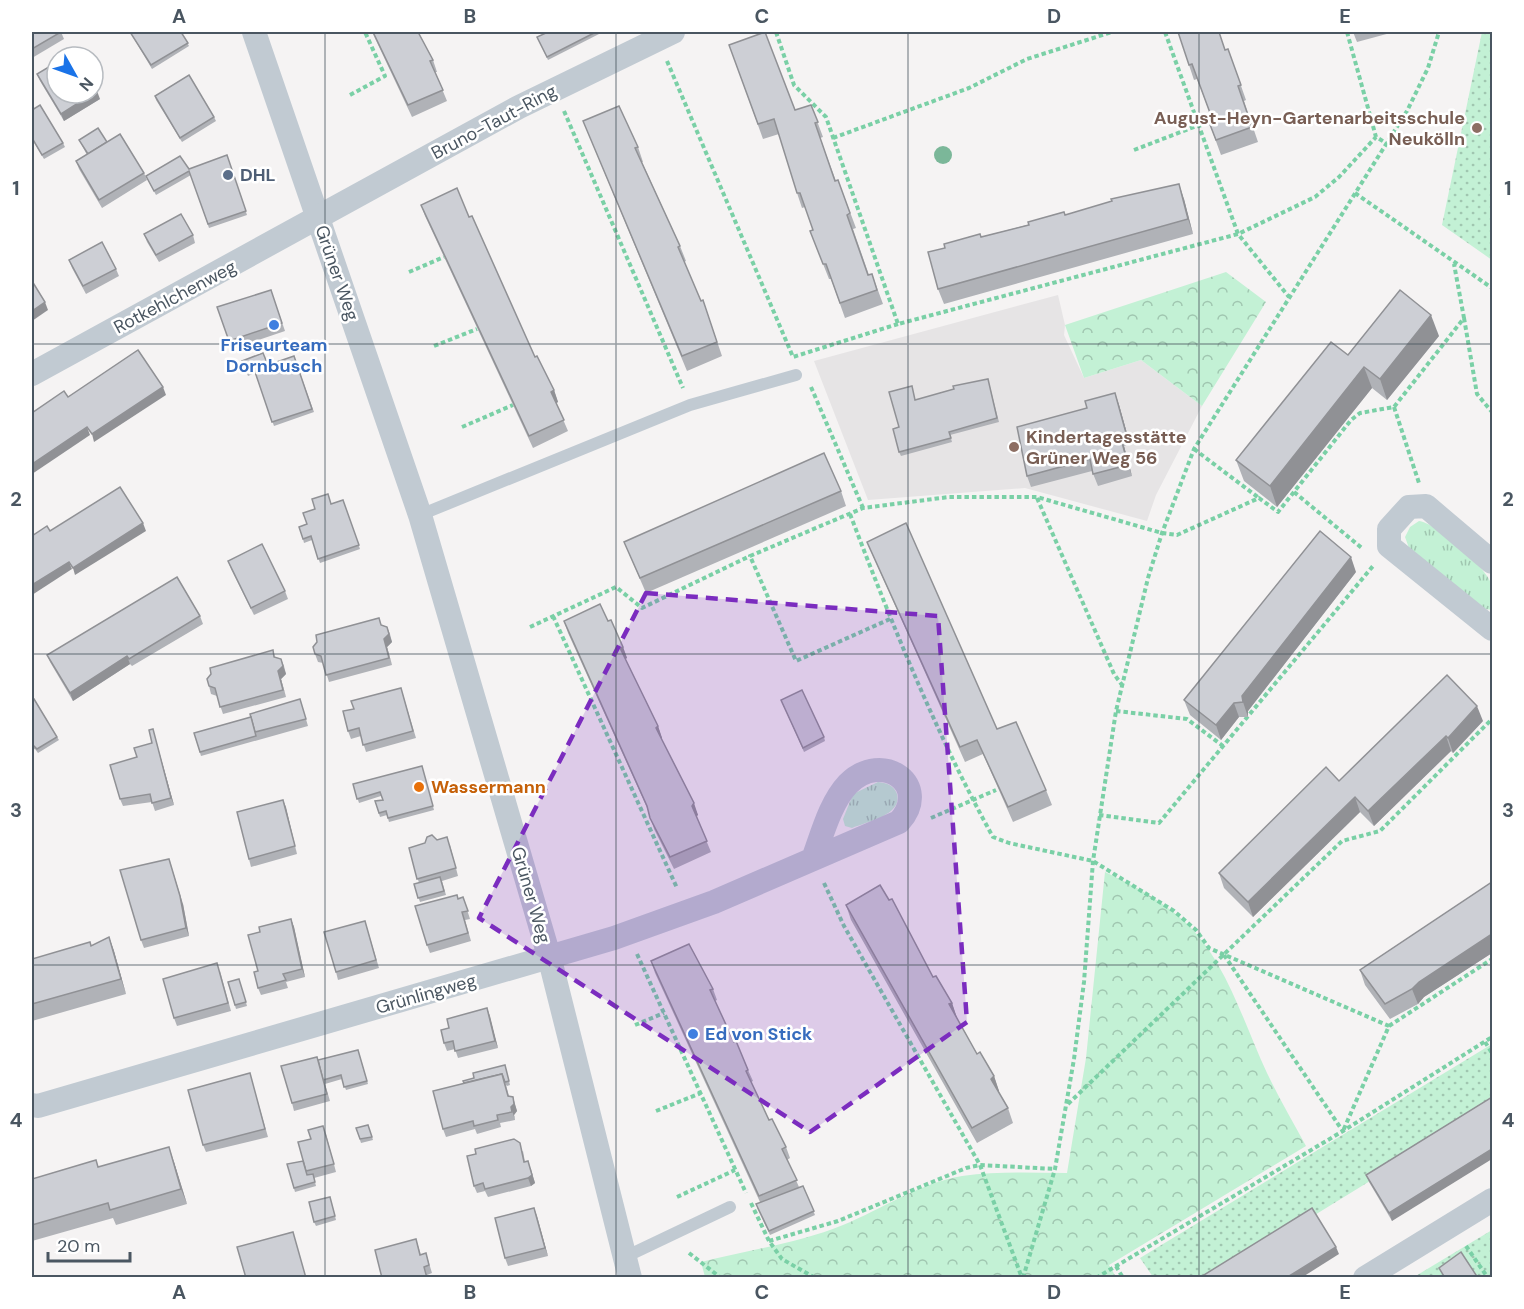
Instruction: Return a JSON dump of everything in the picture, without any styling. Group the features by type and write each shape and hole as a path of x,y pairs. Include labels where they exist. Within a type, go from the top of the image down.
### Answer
{"street":[{"name":"Grüner Weg","path":"254,32 420,515 549,956 628,1267"},
{"name":"Bruno-Taut-Ring","path":"318,219 519,107 673,32"},
{"name":"Rotkehlchenweg","path":"32,374 318,219"},
{"path":"1492,562 1426,506 1408,507 1396,518 1389,529 1389,546 1492,629"},
{"name":"Grünlingweg","path":"32,1105 134,1079 614,938 816,866"},
{"path":"1365,1278 1492,1200"}],"lane":[{"path":"420,515 690,405 796,375"},
{"path":"628,1267 730,1207"}],"path":[{"path":"350,95 385,76 365,32"},
{"path":"776,32 794,85 826,117 898,324"},
{"path":"833,138 969,88 1027,59 1112,32"},
{"path":"1164,32 1238,234 1289,297"},
{"path":"1347,32 1376,137 1386,143"},
{"path":"1023,1278 1055,1169 1066,1105 1084,981 1093,861 1116,711 1148,578 1162,533 1194,449 1419,90 1439,32"},
{"path":"666,57 793,357 898,324 1238,234 1315,197 1339,177 1376,137"},
{"path":"563,108 690,405"},
{"path":"1134,150 1199,125"},
{"path":"1355,193 1454,264 1492,288"},
{"path":"409,273 444,257"},
{"path":"1454,264 1477,394 1492,412"},
{"path":"1194,449 1278,512 1351,420 1360,412 1394,407 1464,318"},
{"path":"434,346 477,328"},
{"path":"800,355 802,363"},
{"path":"809,382 863,508"},
{"path":"462,427 513,405"},
{"path":"1394,407 1426,506"},
{"path":"1294,492 1369,554"},
{"path":"530,627 615,587 642,608 750,556 863,508 950,497 1037,497 1162,533 1177,535 1259,498"},
{"path":"1037,497 1114,674 1122,685"},
{"path":"850,514 890,619 973,800 993,837 1009,843 1093,861 1174,911 1196,930 1209,948 1389,1026"},
{"path":"750,556 796,661 890,619"},
{"path":"1099,815 1159,822 1378,561"},
{"path":"553,616 681,897"},
{"path":"1116,711 1187,719 1223,746"},
{"path":"1066,1105 1342,841 1380,831 1492,719"},
{"path":"930,818 996,790"},
{"path":"816,866 844,926 980,1165 1023,1278"},
{"path":"634,948 769,1240 782,1259 815,1278"},
{"path":"1223,954 1343,1131"},
{"path":"1343,1131 1389,1026 1492,959"},
{"path":"635,1025 664,1013"},
{"path":"1096,1278 1343,1131 1492,1037"},
{"path":"1485,1042 1492,1053"},
{"path":"656,1111 701,1093"},
{"path":"769,1240 838,1221 966,1168 980,1165 1055,1169"},
{"path":"677,1197 735,1170"},
{"path":"1452,1225 1488,1278"},
{"path":"689,1253 721,1278"},
{"path":"1116,1266 1123,1278"}],"highlighted area":[{"path":"646,593 938,616 967,1022 810,1132 479,918"}],"shaded area":[{"name":"Kindertagesstätte Grüner Weg 56","path":"1058,295 1065,325 1064,335 1084,378 1141,360 1202,406 1156,495 1147,521 1025,488 868,500 814,361"}],"green space":[{"name":"August-Heyn-Gartenarbeitsschule Neukölln","path":"1482,32 1492,32 1492,260 1442,225"},
{"path":"1226,272 1266,302 1202,406 1141,360 1084,378 1065,325"},
{"path":"1419,521 1437,529 1460,547 1482,569 1492,586 1492,610 1485,609 1409,548 1405,537 1410,527"},
{"path":"878,782 889,785 896,791 897,801 894,807 882,817 852,828 845,826 843,819 853,794"},
{"path":"1105,872 1165,905 1183,920 1211,953 1232,992 1272,1082 1306,1146 1109,1265 1116,1277 705,1277 701,1262 826,1231 858,1219 916,1190 946,1179 989,1173 1067,1173 1086,1058"},
{"path":"1492,1044 1492,1106 1214,1277 1153,1277 1140,1258"},
{"path":"1492,1230 1492,1277 1414,1277"}],"building":[{"path":"32,32 61,32 32,49"},
{"path":"130,32 181,32 188,43 151,65"},
{"path":"373,32 418,32 433,60 430,61 443,90 408,105"},
{"path":"548,32 596,32 547,57 537,37"},
{"path":"765,32 795,110 811,105 835,181 838,180 850,213 847,215 868,275 872,274 877,290 840,303 826,264 823,264 810,231 813,230 800,193 797,193 774,119 758,124 729,45"},
{"path":"1178,32 1219,32 1241,85 1238,86 1252,127 1216,140 1209,122 1213,121 1192,64 1189,65"},
{"path":"45,69 45,87 37,74"},
{"path":"189,75 214,117 180,138 155,96"},
{"path":"40,105 63,143 42,155 32,138 32,110"},
{"path":"56,105 75,105 61,114"},
{"path":"619,106 638,147 635,148 680,246 678,247 701,301 703,300 717,342 682,356 583,121"},
{"path":"98,128 107,142 88,154 79,140"},
{"path":"120,134 144,173 99,200 76,161"},
{"path":"227,155 246,211 208,224 189,171 154,191 146,176 180,156 189,169"},
{"path":"1179,184 1188,219 938,289 928,252 945,248 944,244 980,234 981,237 1029,225 1028,222 1064,212 1065,215 1112,201 1111,199"},
{"path":"457,188 469,217 472,216 535,357 537,356 554,390 551,392 564,420 529,436 421,205"},
{"path":"181,214 193,235 156,255 144,234"},
{"path":"102,242 116,269 83,286 69,260"},
{"path":"32,281 45,302 32,311"},
{"path":"271,290 282,323 229,341 217,307"},
{"path":"1400,290 1431,315 1380,379 1364,367 1270,486 1236,460 1331,342 1348,355"},
{"path":"138,350 163,387 92,434 87,427 32,464 32,413 64,391 68,397"},
{"path":"263,353 268,365 294,356 312,409 272,422 254,369 246,372 242,361"},
{"path":"988,379 997,418 949,432 951,438 899,452 893,429 899,427 889,392 912,386 915,400 954,389 953,386"},
{"path":"1115,393 1126,433 1120,435 1128,465 1093,474 1090,459 1027,476 1017,427 1087,408 1085,401"},
{"path":"824,453 841,491 640,578 624,542"},
{"path":"120,487 143,523 73,568 69,562 32,585 32,536 47,526 50,531"},
{"path":"328,494 331,504 343,500 359,545 318,559 311,536 303,539 299,527 307,524 303,513 315,509 312,499"},
{"path":"906,523 997,729 1016,722 1046,790 1008,807 977,740 960,747 867,542"},
{"path":"1320,531 1351,557 1242,696 1243,702 1234,703 1216,725 1184,700"},
{"path":"262,544 285,591 251,608 228,561"},
{"path":"177,577 200,616 129,659 127,656 70,693 47,655"},
{"path":"600,604 608,621 611,620 623,647 620,648 658,726 656,728 694,803 692,806 707,841 670,857 650,818 647,806 564,621"},
{"path":"379,618 381,625 387,627 389,634 384,639 389,658 326,675 321,656 315,654 313,647 317,642 316,635"},
{"path":"273,650 274,657 281,659 283,666 278,671 283,690 220,707 215,688 209,686 207,679 211,674 210,668"},
{"path":"1447,675 1477,706 1448,738 1446,736 1368,811 1355,797 1248,902 1219,873 1326,767 1339,781"},
{"path":"401,688 413,731 363,745 359,728 348,731 343,711 354,709 351,701"},
{"path":"802,690 824,737 803,748 781,700"},
{"path":"34,699 57,737 37,749 32,746 32,700"},
{"path":"300,699 306,719 255,732 250,714"},
{"path":"251,717 256,736 200,752 194,733"},
{"path":"153,729 171,798 152,803 150,794 120,799 110,765 137,757 134,748 152,743 149,730"},
{"path":"422,766 433,806 388,818 386,811 379,813 375,801 383,800 380,792 357,799 353,784"},
{"path":"283,800 295,846 249,859 237,812"},
{"path":"432,835 437,840 447,837 456,868 417,879 409,848 425,843 427,837"},
{"path":"169,859 180,896 186,928 141,940 120,870"},
{"path":"440,877 444,891 418,898 414,884"},
{"path":"1492,882 1492,934 1419,982 1412,989 1385,1004 1360,970"},
{"path":"880,885 889,900 892,899 933,977 936,976 952,1003 949,1004 977,1054 980,1052 994,1076 991,1079 1008,1108 972,1128 846,905"},
{"path":"457,895 458,899 463,897 468,911 462,912 468,933 427,945 415,906"},
{"path":"291,919 302,969 283,974 286,980 258,988 254,972 258,971 248,935 260,932 259,927"},
{"path":"365,921 376,960 336,972 324,932"},
{"path":"109,937 121,979 32,1004 32,959 90,942 91,946"},
{"path":"689,944 713,989 710,990 734,1042 736,1041 748,1070 746,1071 769,1120 772,1119 786,1147 782,1149 797,1180 759,1196 651,961"},
{"path":"217,963 228,1003 174,1018 163,979"},
{"path":"239,979 246,1002 235,1005 228,982"},
{"path":"487,1008 495,1041 455,1051 453,1041 444,1043 441,1030 449,1028 447,1019"},
{"path":"358,1050 367,1081 344,1087 341,1075 323,1080 318,1060"},
{"path":"317,1057 327,1094 292,1103 281,1066"},
{"path":"505,1065 509,1081 505,1082 502,1074 464,1083 463,1081 474,1078 473,1073"},
{"path":"250,1073 265,1129 203,1145 188,1090"},
{"path":"502,1074 508,1096 513,1097 512,1112 497,1115 498,1120 474,1126 473,1121 443,1129 433,1091"},
{"path":"1492,1097 1492,1149 1389,1213 1366,1175"},
{"path":"368,1125 372,1137 360,1139 356,1128"},
{"path":"323,1126 334,1164 306,1171 298,1142 311,1139 308,1130"},
{"path":"514,1139 520,1143 524,1162 528,1161 532,1175 485,1189 483,1183 474,1186 467,1156 476,1154 475,1149"},
{"path":"169,1147 181,1189 110,1210 108,1203 32,1225 32,1179 96,1160 98,1167"},
{"path":"303,1161 307,1175 313,1174 315,1182 294,1188 287,1164"},
{"path":"803,1186 814,1211 769,1231 756,1204"},
{"path":"330,1197 335,1216 314,1222 309,1202"},
{"path":"534,1208 545,1248 505,1258 495,1218"},
{"path":"1312,1208 1336,1247 1286,1278 1199,1278"},
{"path":"293,1232 306,1278 246,1278 237,1247"},
{"path":"416,1239 420,1255 426,1253 429,1265 424,1267 427,1278 382,1278 375,1250"},
{"path":"1461,1252 1478,1278 1445,1278 1439,1268"}],"place":[{"name":"August-Heyn-Gartenarbeitsschule Neukölln","path":"1477,128"},
{"name":"DHL","path":"228,175"},
{"name":"Friseurteam Dornbusch","path":"274,325"},
{"name":"Kindertagesstätte Grüner Weg 56","path":"1014,447"},
{"name":"Wassermann","path":"419,787"},
{"name":"Ed von Stick","path":"693,1034"}]}
